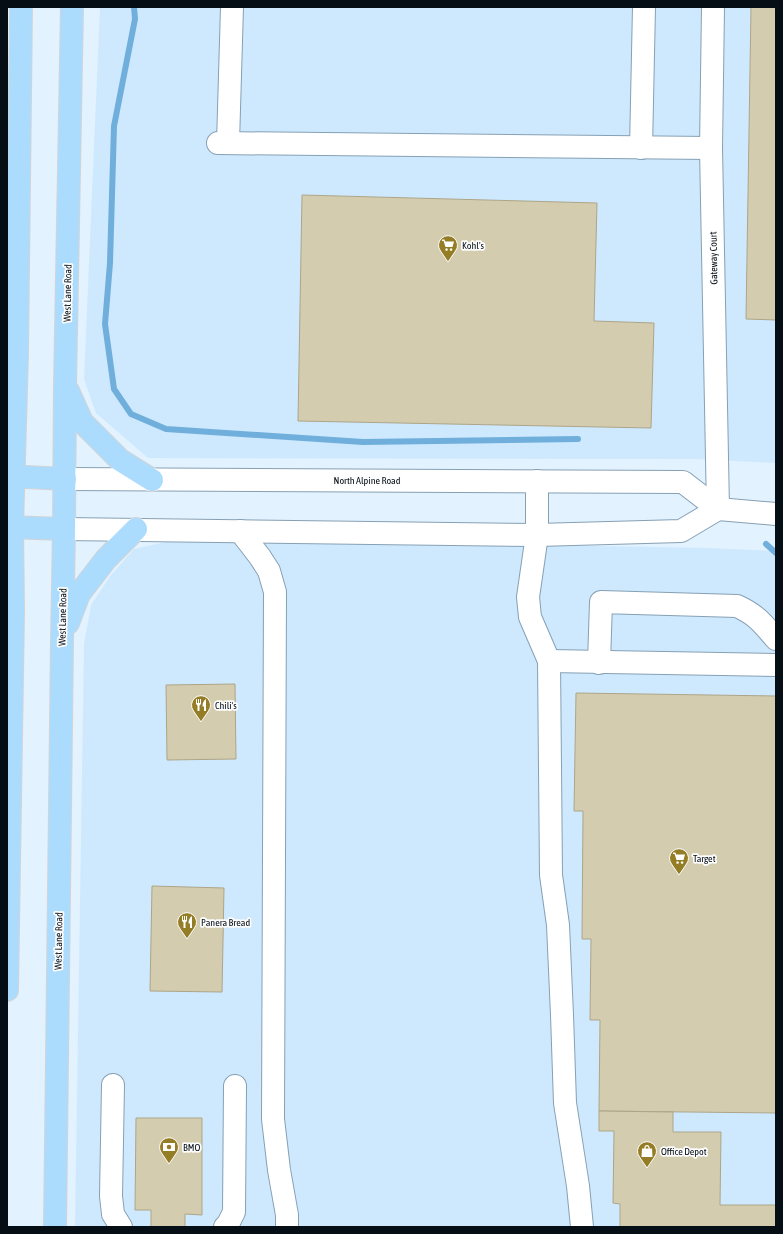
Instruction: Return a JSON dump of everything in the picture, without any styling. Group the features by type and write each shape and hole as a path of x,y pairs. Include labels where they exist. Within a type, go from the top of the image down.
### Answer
{"main road":[{"path":"7,990 10,476 16,354 22,7"},
{"name":"West Lane Road","path":"57,1221 62,641 72,7"},
{"path":"7,378 16,354"},
{"path":"66,386 82,422 120,460 152,480"},
{"name":"North Alpine Road","path":"10,476 65,479"},
{"path":"10,527 64,529"},
{"path":"62,641 79,594 106,559 136,529"}],"street":[{"path":"232,7 223,143 711,148"},
{"path":"641,148 644,7"},
{"name":"Gateway Court","path":"713,7 711,148 718,509"},
{"name":"North Alpine Road","path":"65,479 683,482 718,509"},
{"path":"537,481 537,535 528,597 530,617 549,661 551,875 558,925 565,1103 578,1186 582,1227"},
{"path":"64,529 537,535 681,531 718,509 776,514"},
{"path":"240,531 269,571 275,592 273,1119 279,1170 287,1215 287,1227"},
{"path":"599,662 601,602 737,606 750,612 776,639"},
{"path":"549,661 776,665"},
{"path":"113,1085 111,1196 114,1214 121,1227"},
{"path":"225,1227 234,1212 235,1086"}],"shaded area":[{"path":"100,7 776,7 776,463 695,459 148,458 96,413 84,379"},
{"path":"180,539 708,548 776,551 776,1227 75,1227 84,644 91,605 111,575 134,549"}],"building":[{"path":"751,7 776,7 776,320 746,319"},
{"name":"Kohl's","path":"302,195 597,203 594,321 654,323 651,428 298,421"},
{"name":"Chili's","path":"235,684 236,759 167,760 166,685"},
{"name":"Target","path":"576,693 776,696 776,1113 599,1111 600,1020 590,1020 591,939 582,939 583,811 574,811"},
{"name":"Panera Bread","path":"152,886 224,888 222,992 150,991"},
{"path":"599,1111 673,1112 673,1132 721,1132 720,1205 776,1205 776,1227 620,1227 620,1204 613,1203 614,1131 599,1131"},
{"name":"BMO","path":"136,1118 202,1118 202,1215 185,1214 185,1227 151,1227 151,1210 135,1210"}],"waterway":[{"path":"134,7 135,19 114,126 110,263 105,324 114,389 131,414 166,429 363,442 578,439"},
{"path":"766,544 776,553"}],"place":[{"name":"Kohl's","path":"448,262"},
{"name":"Chili's","path":"201,722"},
{"name":"Target","path":"679,875"},
{"name":"Panera Bread","path":"187,939"},
{"name":"BMO","path":"169,1164"},
{"name":"Office Depot","path":"647,1168"}]}
